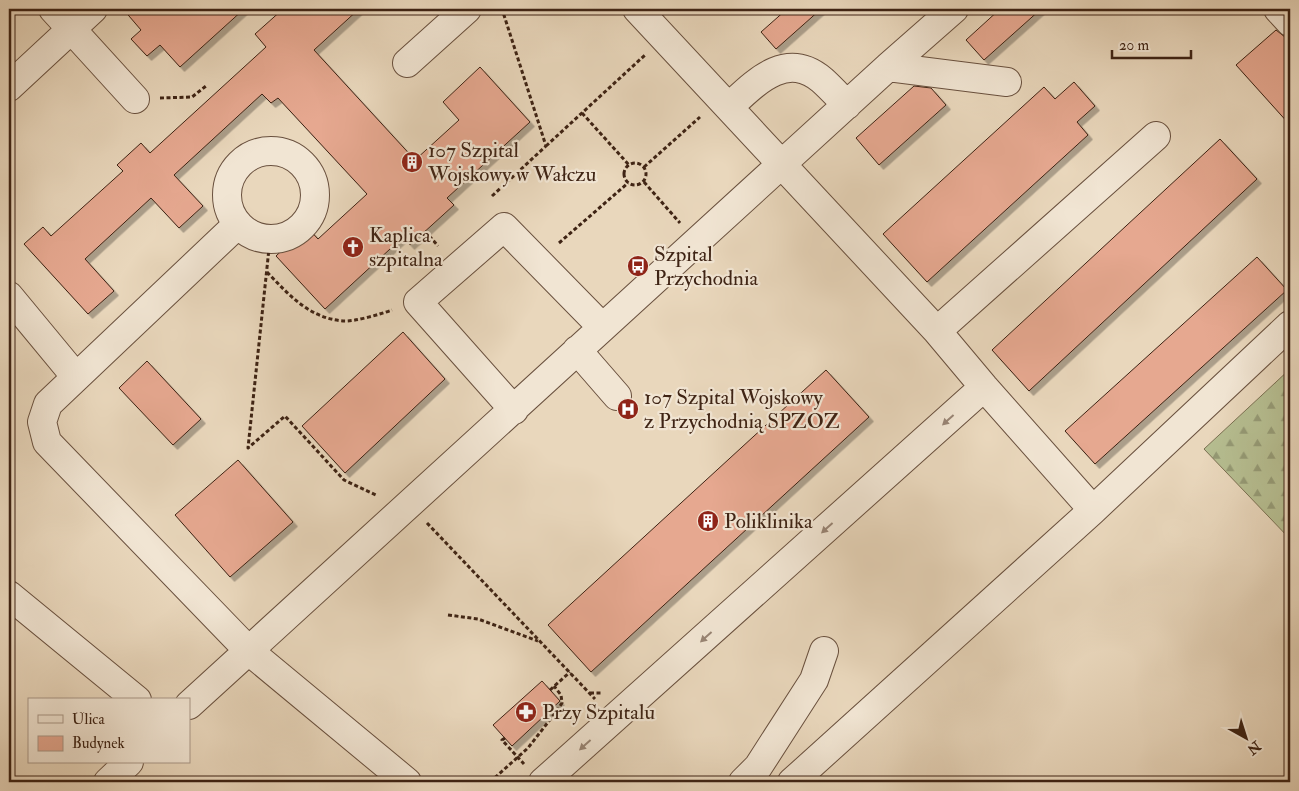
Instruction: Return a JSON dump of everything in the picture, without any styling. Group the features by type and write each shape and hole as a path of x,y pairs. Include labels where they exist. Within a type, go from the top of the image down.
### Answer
{"street":[{"path":"9,87 62,19 93,9"},
{"path":"407,63 466,9"},
{"path":"637,9 937,331 1093,510"},
{"path":"190,704 514,410 602,327 954,9"},
{"path":"1278,9 1290,22"},
{"path":"62,19 134,99"},
{"path":"888,67 1007,82"},
{"path":"725,102 761,78 785,68 800,68 821,79 847,106"},
{"path":"937,331 1156,136"},
{"path":"275,151 289,155 301,163 310,175 314,190 314,205 308,218 298,229 284,236 270,238 258,237 247,232 238,224 230,211 227,197 228,182 246,158 260,152 275,151"},
{"path":"238,224 48,404 42,422 47,442 249,651 407,782"},
{"path":"514,410 418,302 504,227 602,327"},
{"path":"9,296 76,377"},
{"path":"792,782 1093,510 1290,325"},
{"path":"577,350 616,396"},
{"path":"544,782 984,387"},
{"path":"9,595 135,698"},
{"path":"743,782 758,767 814,680 824,651"},
{"path":"108,782 127,764"}],"path":[{"path":"502,9 546,146"},
{"path":"492,196 664,38"},
{"path":"134,99 192,97 206,86"},
{"path":"644,167 725,102"},
{"path":"582,113 629,165"},
{"path":"635,163 644,167 647,174 644,182 638,186 628,183 624,174 629,165 635,163"},
{"path":"644,182 697,242"},
{"path":"538,262 628,183"},
{"path":"425,231 438,246"},
{"path":"270,238 248,448 286,416 344,480 376,495"},
{"path":"267,271 289,295 315,315 344,322 418,302"},
{"path":"426,522 614,719"},
{"path":"448,615 478,618 540,642"},
{"path":"550,690 570,672"},
{"path":"490,782 518,758 544,729 562,703 561,695 554,686"},
{"path":"505,738 502,740 518,758"}],"green space":[{"path":"1290,369 1290,539 1204,449"}],"building":[{"path":"123,9 244,9 180,67 160,45 147,56 131,39 141,30"},
{"name":"107 Szpital Wojskowy w Wałczu","path":"283,9 359,9 314,50 415,160 459,120 443,102 480,67 530,122 447,198 454,205 410,245 403,237 325,309 276,256 307,227 318,239 367,194 278,98 271,103 262,94 174,175 203,206 179,228 151,198 85,259 114,291 88,314 24,244 43,227 51,236 123,171 117,165 141,143 150,153 266,47 255,34"},
{"path":"787,9 821,9 776,49 761,32"},
{"path":"1000,9 1041,9 984,60 966,40"},
{"path":"1276,30 1290,41 1290,125 1236,65"},
{"path":"1074,82 1095,106 1077,122 1088,135 927,282 883,234 1044,87 1055,99"},
{"path":"914,86 931,88 946,105 879,165 856,138"},
{"path":"1220,139 1257,179 1029,391 992,350"},
{"path":"1257,257 1287,290 1095,464 1065,431"},
{"path":"403,332 445,379 345,473 302,426"},
{"path":"147,361 201,419 173,445 119,388"},
{"name":"Poliklinika","path":"826,370 869,417 591,672 548,625"},
{"path":"238,460 293,522 230,577 175,515"},
{"path":"542,681 560,701 512,746 493,725"}],"place":[{"name":"107 Szpital Wojskowy w Wałczu","path":"412,162"},
{"name":"Kaplica szpitalna","path":"353,247"},
{"name":"Szpital Przychodnia","path":"638,266"},
{"name":"107 Szpital Wojskowy z Przychodnią SPZOZ","path":"628,409"},
{"name":"Poliklinika","path":"708,521"},
{"name":"Przy Szpitalu","path":"526,712"}]}
